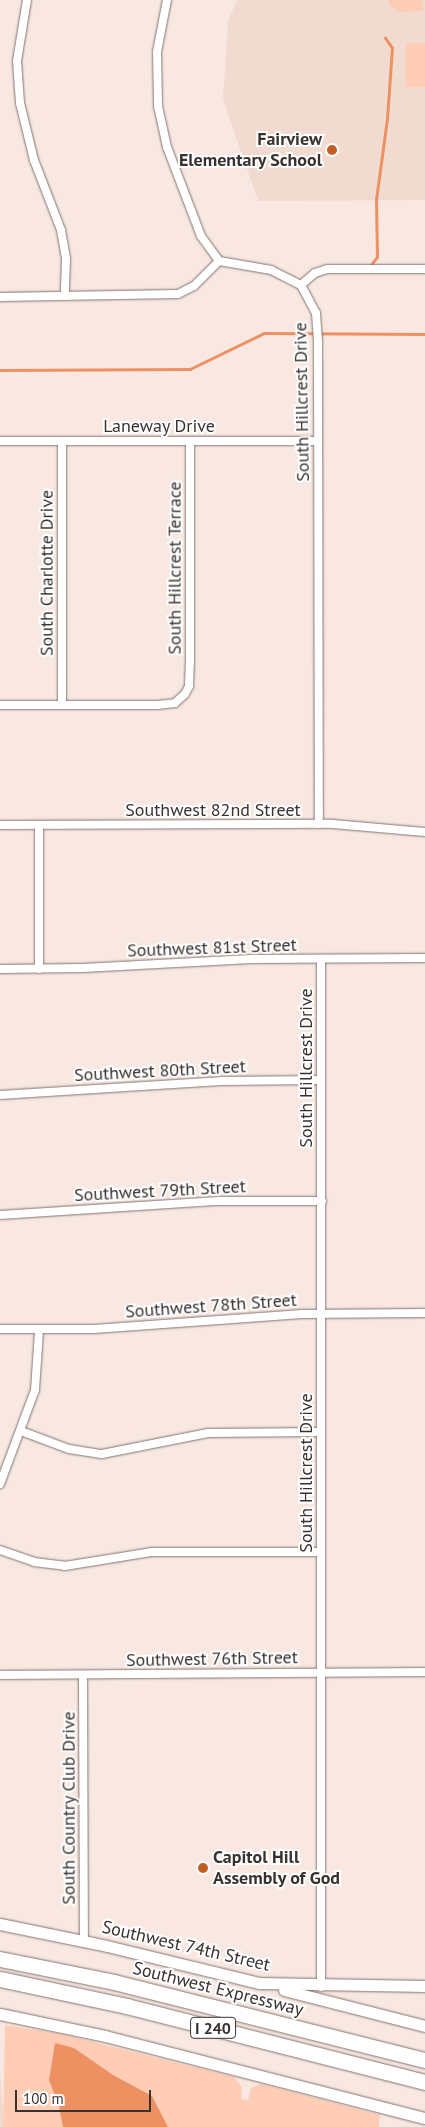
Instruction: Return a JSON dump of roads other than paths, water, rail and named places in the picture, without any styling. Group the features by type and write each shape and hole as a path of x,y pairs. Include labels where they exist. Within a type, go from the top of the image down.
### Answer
{"highway":[{"name":"Southwest Expressway","path":"0,1959 114,1982 425,2060"},
{"name":"I 240","path":"0,1979 127,2006 425,2082"}],"main road":[{"name":"Southwest 74th Street","path":"0,1924 84,1941 259,1983 321,1986 425,1986"},
{"path":"259,1983 425,2026"},
{"path":"0,2014 105,2036 425,2118"}],"street":[{"path":"27,0 17,60 20,103 34,160 61,230 66,259 65,296"},
{"path":"166,0 157,52 158,106 168,147 195,223 204,243 219,261 271,270 301,285 315,273 327,269 425,269"},
{"path":"0,297 178,294 194,286 219,261"},
{"name":"South Hillcrest Drive","path":"301,285 311,300 317,318 318,342 319,824"},
{"name":"Laneway Drive","path":"0,441 318,441"},
{"name":"South Charlotte Drive","path":"62,441 62,705"},
{"name":"South Hillcrest Terrace","path":"62,705 166,704 179,701 186,694 190,681 190,441"},
{"path":"0,705 62,705"},
{"name":"Southwest 82nd Street","path":"0,825 319,824 425,832"},
{"path":"39,825 39,969"},
{"name":"Southwest 81st Street","path":"0,969 39,969 210,960 425,958"},
{"name":"South Hillcrest Drive","path":"321,959 321,1986"},
{"name":"Southwest 80th Street","path":"0,1095 221,1081 322,1080"},
{"name":"Southwest 79th Street","path":"0,1215 219,1201 322,1201"},
{"name":"Southwest 78th Street","path":"0,1329 39,1331 321,1314 425,1313"},
{"path":"0,1484 21,1431 38,1379 39,1331"},
{"path":"21,1431 69,1449 102,1454 208,1433 322,1432"},
{"path":"0,1550 34,1562 65,1566 151,1552 321,1552"},
{"name":"Southwest 76th Street","path":"0,1676 425,1672"},
{"name":"South Country Club Drive","path":"83,1676 84,1941"}],"waterway":[{"path":"370,266 377,257 376,200 387,119 392,48 385,38"},
{"path":"0,370 190,369 264,333 425,334"}],"place":[{"name":"Fairview Elementary School","path":"332,150"},
{"name":"Capitol Hill Assembly of God","path":"203,1868"}]}
